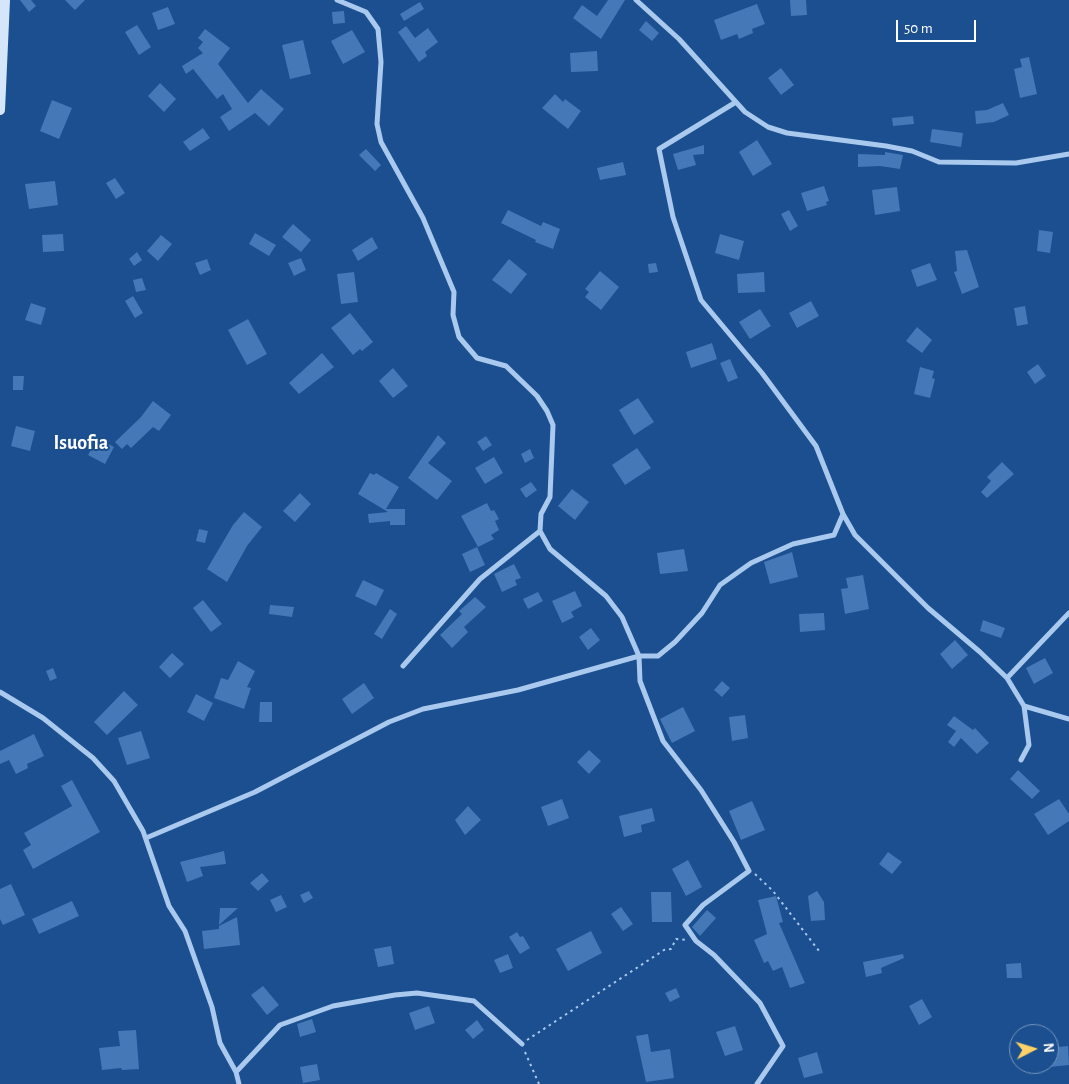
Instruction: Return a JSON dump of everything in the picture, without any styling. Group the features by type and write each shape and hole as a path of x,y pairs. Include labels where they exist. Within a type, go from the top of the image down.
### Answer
{"main road":[{"path":"0,110 6,0"}],"street":[{"path":"338,0 366,12 378,29 381,62 377,124 381,142 423,218 454,292 453,315 459,337 477,358 506,366 537,396 547,411 553,425 550,497 541,514 540,531 550,549 606,596 622,616 639,656 640,681 663,740 701,790 734,842 749,871 703,905 685,925 696,941 714,955 760,1004 783,1046 758,1084"},
{"path":"636,0 679,38 745,112 768,127 787,133 912,151 939,162 1016,163 1069,154"},
{"path":"736,102 658,148 673,217 702,300 762,373 816,446 843,514 855,535 921,602 1007,678 1024,706 1029,745 1021,760"},
{"path":"146,838 255,792 389,722 423,709 518,690 639,656 658,656 675,642 702,614 720,586 751,562 793,544 834,535 843,514"},
{"path":"403,666 480,579 540,531"},
{"path":"1007,678 1069,613"},
{"path":"0,692 43,718 93,758 114,780 146,838 169,906 185,931 212,1006 220,1043 236,1072 239,1084"},
{"path":"1024,706 1069,718"},
{"path":"236,1072 280,1025 333,1006 396,995 417,993 474,1001 522,1044"}],"path":[{"path":"749,871 758,876 773,891 819,951"},
{"path":"539,1084 522,1044 664,950 670,950 676,939 696,941"}],"building":[{"path":"20,0 31,0 36,6 29,12"},
{"path":"65,0 85,0 75,10"},
{"path":"608,0 625,0 601,39 573,18 582,5 597,16"},
{"path":"790,0 806,0 807,15 791,16"},
{"path":"420,2 424,9 404,21 400,14"},
{"path":"757,4 765,24 752,29 753,33 739,39 737,34 721,40 714,20"},
{"path":"168,7 175,24 158,30 152,13"},
{"path":"344,11 345,23 333,24 332,12"},
{"path":"646,21 659,33 652,41 639,30"},
{"path":"137,25 151,47 139,55 125,32"},
{"path":"406,26 415,38 428,28 438,42 425,52 427,56 419,62 398,32"},
{"path":"205,29 230,48 218,64 248,103 261,89 284,109 269,126 255,113 229,131 220,117 232,109 223,94 217,99 193,69 186,74 182,66 203,53 198,48 203,42 198,38"},
{"path":"352,30 365,52 343,64 331,41"},
{"path":"303,40 311,74 290,79 282,45"},
{"path":"597,51 598,71 571,72 570,53"},
{"path":"1029,57 1037,94 1020,98 1014,69 1022,67 1020,59"},
{"path":"781,68 794,85 781,95 768,78"},
{"path":"160,83 176,99 164,112 148,96"},
{"path":"555,94 563,102 565,99 581,111 568,129 542,108"},
{"path":"52,100 72,108 59,139 40,131"},
{"path":"1003,103 1009,115 994,122 976,124 975,111 987,110"},
{"path":"913,116 914,124 893,126 892,118"},
{"path":"203,128 210,138 190,151 183,142"},
{"path":"932,129 963,133 961,147 930,142"},
{"path":"757,140 772,164 753,176 739,152"},
{"path":"704,145 704,154 693,155 696,165 678,170 673,154"},
{"path":"366,149 381,165 375,171 359,155"},
{"path":"885,152 903,155 900,169 880,166 858,167 858,154 885,155"},
{"path":"623,162 626,175 600,180 597,168"},
{"path":"115,178 125,193 116,199 106,183"},
{"path":"55,181 58,205 29,209 25,184"},
{"path":"824,186 829,201 826,202 827,205 807,211 801,193"},
{"path":"897,187 900,211 875,215 872,190"},
{"path":"508,210 541,226 543,222 560,229 553,249 535,242 536,240 501,223"},
{"path":"789,210 798,226 790,231 781,214"},
{"path":"293,224 311,240 301,252 282,237"},
{"path":"1039,230 1053,232 1050,253 1037,251"},
{"path":"255,233 276,245 269,256 249,244"},
{"path":"63,234 64,251 43,252 42,235"},
{"path":"720,234 744,241 739,260 715,253"},
{"path":"161,235 172,244 158,261 147,251"},
{"path":"372,237 378,248 358,261 352,250"},
{"path":"967,250 979,287 962,294 954,272 957,271 955,251"},
{"path":"137,252 142,260 134,266 129,259"},
{"path":"301,258 306,270 294,276 288,263"},
{"path":"207,259 211,270 200,275 195,263"},
{"path":"509,259 527,274 511,294 492,280"},
{"path":"656,263 658,272 649,273 648,264"},
{"path":"930,263 937,280 917,287 911,270"},
{"path":"600,271 619,287 601,310 585,297 589,292 585,289"},
{"path":"354,272 358,302 341,304 337,274"},
{"path":"764,272 765,292 738,293 737,274"},
{"path":"142,278 146,290 136,292 133,280"},
{"path":"133,296 143,313 135,318 125,301"},
{"path":"811,301 819,316 797,328 789,313"},
{"path":"31,303 46,308 41,325 25,320"},
{"path":"1025,306 1028,324 1017,326 1014,308"},
{"path":"760,309 771,326 750,339 739,322"},
{"path":"350,313 373,342 362,351 360,349 353,355 331,328"},
{"path":"248,319 267,354 247,365 228,330"},
{"path":"917,327 932,340 922,353 906,341"},
{"path":"712,343 717,359 691,368 686,352"},
{"path":"322,353 334,367 299,394 289,383"},
{"path":"730,359 738,378 728,382 720,363"},
{"path":"1038,364 1046,376 1035,384 1027,372"},
{"path":"920,367 934,371 932,378 935,379 930,398 914,394"},
{"path":"393,368 408,386 393,398 379,381"},
{"path":"13,376 24,376 23,390 13,390"},
{"path":"638,398 654,422 634,435 619,410"},
{"path":"153,401 171,415 159,431 153,427 131,448 127,444 122,449 115,442 141,417"},
{"path":"16,426 35,431 30,451 11,446"},
{"path":"438,435 446,443 428,463 452,481 437,500 408,478"},
{"path":"486,436 492,445 483,451 477,442"},
{"path":"97,438 114,447 105,464 88,455"},
{"path":"637,448 651,468 625,485 612,465"},
{"path":"530,449 534,458 525,463 521,454"},
{"path":"494,457 503,473 485,484 475,468"},
{"path":"1002,462 1014,474 987,498 981,492 991,481 987,477"},
{"path":"370,473 374,475 376,473 399,487 386,509 405,509 405,525 390,525 390,521 369,523 368,514 388,512 358,494"},
{"path":"531,482 537,490 526,498 520,489"},
{"path":"572,489 589,502 575,520 558,506"},
{"path":"300,493 311,504 295,522 283,511"},
{"path":"487,503 491,511 494,510 499,519 495,521 499,530 491,535 494,539 478,547 461,516"},
{"path":"244,512 262,527 247,546 227,582 207,569 233,525"},
{"path":"199,529 208,531 205,543 196,541"},
{"path":"477,547 485,565 470,572 462,554"},
{"path":"684,549 688,571 660,574 657,553"},
{"path":"792,552 798,577 770,584 764,562"},
{"path":"514,564 521,578 515,580 517,585 502,592 494,574"},
{"path":"863,575 869,609 845,614 841,589 848,588 846,578"},
{"path":"363,580 384,590 376,606 355,596"},
{"path":"575,591 582,606 571,612 574,617 562,623 552,601"},
{"path":"538,592 543,601 528,609 523,599"},
{"path":"475,597 486,607 464,627 468,632 452,648 440,635 462,614 459,611"},
{"path":"203,600 222,624 211,632 193,608"},
{"path":"270,605 294,607 292,617 269,614"},
{"path":"390,609 397,614 382,639 374,634"},
{"path":"824,613 825,630 800,632 799,614"},
{"path":"983,620 1005,628 1001,638 980,631"},
{"path":"591,628 600,640 588,650 579,637"},
{"path":"955,640 968,655 952,669 940,654"},
{"path":"172,653 184,664 170,678 159,667"},
{"path":"1045,658 1053,673 1034,684 1026,668"},
{"path":"238,661 255,671 247,687 251,688 244,709 214,698 221,678 228,680"},
{"path":"53,668 57,678 50,681 46,671"},
{"path":"722,681 730,688 722,697 714,690"},
{"path":"364,683 374,698 352,714 342,699"},
{"path":"124,691 138,705 107,735 94,722"},
{"path":"196,694 213,703 204,721 187,712"},
{"path":"260,702 272,702 272,722 259,722"},
{"path":"683,707 695,731 672,743 660,719"},
{"path":"745,715 748,738 732,741 729,717"},
{"path":"954,716 973,730 975,728 989,743 977,754 961,738 954,747 948,742 956,731 947,725"},
{"path":"141,731 150,758 127,765 118,738"},
{"path":"34,734 44,756 27,764 28,768 16,774 9,760 0,764 0,751"},
{"path":"589,750 601,761 589,774 577,762"},
{"path":"1018,770 1040,791 1032,799 1010,779"},
{"path":"72,780 100,832 33,869 23,850 31,845 24,833 72,806 61,786"},
{"path":"562,799 569,818 548,826 541,807"},
{"path":"1059,799 1069,814 1069,821 1048,835 1034,814"},
{"path":"752,801 765,830 741,840 729,811"},
{"path":"468,806 481,820 465,835 455,820"},
{"path":"652,808 655,821 641,825 642,832 624,837 619,816"},
{"path":"224,851 226,864 200,867 203,876 187,882 180,862"},
{"path":"888,852 902,862 892,874 879,864"},
{"path":"688,860 702,887 686,896 672,869"},
{"path":"262,873 269,881 258,891 250,883"},
{"path":"11,884 25,915 3,925 0,919 0,889"},
{"path":"309,891 313,898 304,903 300,895"},
{"path":"817,891 824,902 825,920 811,921 808,896"},
{"path":"651,892 671,892 672,922 652,922"},
{"path":"281,895 287,907 276,912 270,900"},
{"path":"776,896 783,922 779,923 805,983 790,988 782,967 773,971 768,961 764,963 754,940 767,934 758,900"},
{"path":"72,901 79,916 39,934 32,919"},
{"path":"621,907 633,924 623,931 611,914"},
{"path":"220,908 238,908 219,925"},
{"path":"707,910 716,918 700,936 692,927"},
{"path":"237,917 240,945 204,949 202,931 219,929 219,926"},
{"path":"591,931 602,953 568,971 556,949"},
{"path":"517,932 520,937 523,936 530,948 520,954 509,937"},
{"path":"391,946 394,964 378,967 374,949"},
{"path":"508,954 513,968 500,973 494,960"},
{"path":"903,954 904,958 881,968 882,973 866,977 863,962"},
{"path":"1021,963 1022,978 1007,978 1006,964"},
{"path":"263,986 279,1005 267,1015 251,995"},
{"path":"676,988 680,997 670,1002 665,993"},
{"path":"922,999 932,1017 919,1025 909,1006"},
{"path":"429,1006 435,1023 415,1030 409,1013"},
{"path":"312,1019 316,1032 300,1037 297,1024"},
{"path":"477,1020 484,1030 473,1039 465,1030"},
{"path":"735,1026 743,1050 725,1056 716,1032"},
{"path":"136,1030 139,1069 102,1070 99,1048 120,1046 118,1031"},
{"path":"648,1034 651,1052 670,1049 674,1078 646,1082 636,1036"},
{"path":"1068,1046 1069,1065 1059,1066 1059,1047"},
{"path":"817,1052 823,1073 804,1078 798,1058"},
{"path":"317,1064 320,1080 303,1083 300,1067"}],"district":[{"name":"Isuofia","path":"81,443"}]}
